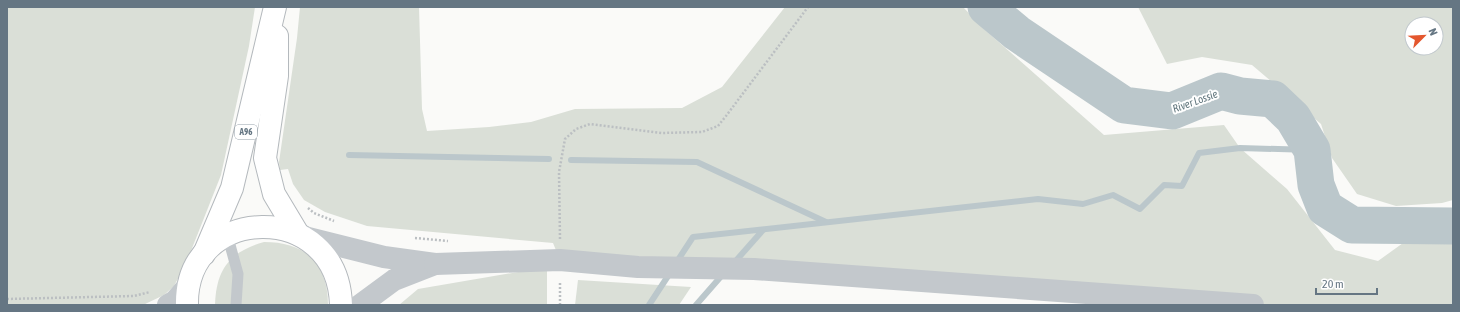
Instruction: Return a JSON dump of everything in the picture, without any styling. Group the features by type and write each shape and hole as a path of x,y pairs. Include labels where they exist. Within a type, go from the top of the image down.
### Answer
{"highway":[{"name":"A96","path":"204,254 232,188 276,7"},
{"name":"A96","path":"276,7 277,76 265,158 274,194 301,235"},
{"name":"A96","path":"188,295 197,263 204,254 227,235 250,227 262,226 287,229 301,235 319,249 331,265 339,284 341,305"}],"street":[{"path":"301,235 384,257 435,264 560,260 638,267 754,269 1253,305"},
{"path":"360,305 394,280 435,264"},
{"path":"161,298 175,301 188,295"}],"lane":[{"path":"223,210 227,235 238,274 236,305"}],"path":[{"path":"560,260 559,172 565,139 576,129 590,124 662,133 702,132 712,130 718,126 726,116 808,7"},
{"path":"7,299 134,296 161,298"}],"shaded area":[{"path":"7,7 255,7 249,46 221,175 187,261 174,286 164,295 143,305 7,305"},
{"path":"300,7 419,7 422,109 427,131 489,127 531,122 575,109 682,108 722,87 785,7 963,7 985,30 1104,135 1224,125 1240,148 1287,189 1335,250 1378,261 1410,238 1453,243 1453,305 1253,305 560,260 553,243 367,226 325,212 304,200 293,184 288,169 280,170 279,162"},
{"path":"1138,7 1453,7 1453,200 1442,203 1396,206 1357,194 1332,158 1321,124 1252,65 1202,57 1167,64"},
{"path":"264,242 279,243 291,246 302,251 311,258 319,267 324,277 328,305 215,305 218,281 227,264 242,251"},
{"path":"547,267 547,305 399,305 418,289"},
{"path":"578,280 691,287 679,305 575,305"}],"waterway":[{"name":"River Lossie","path":"986,7 1017,33 1124,105 1172,111 1221,91 1240,96 1273,99 1293,118 1312,150 1316,185 1325,208 1352,225 1453,226"},
{"path":"676,263 693,237 1038,199 1083,204 1113,195 1140,209 1164,185 1182,186 1199,153 1240,148 1312,150"},
{"path":"349,155 549,159"},
{"path":"571,160 697,162 826,222"},
{"path":"733,264 763,230"},
{"path":"649,305 670,273"},
{"path":"696,305 724,273"}]}
